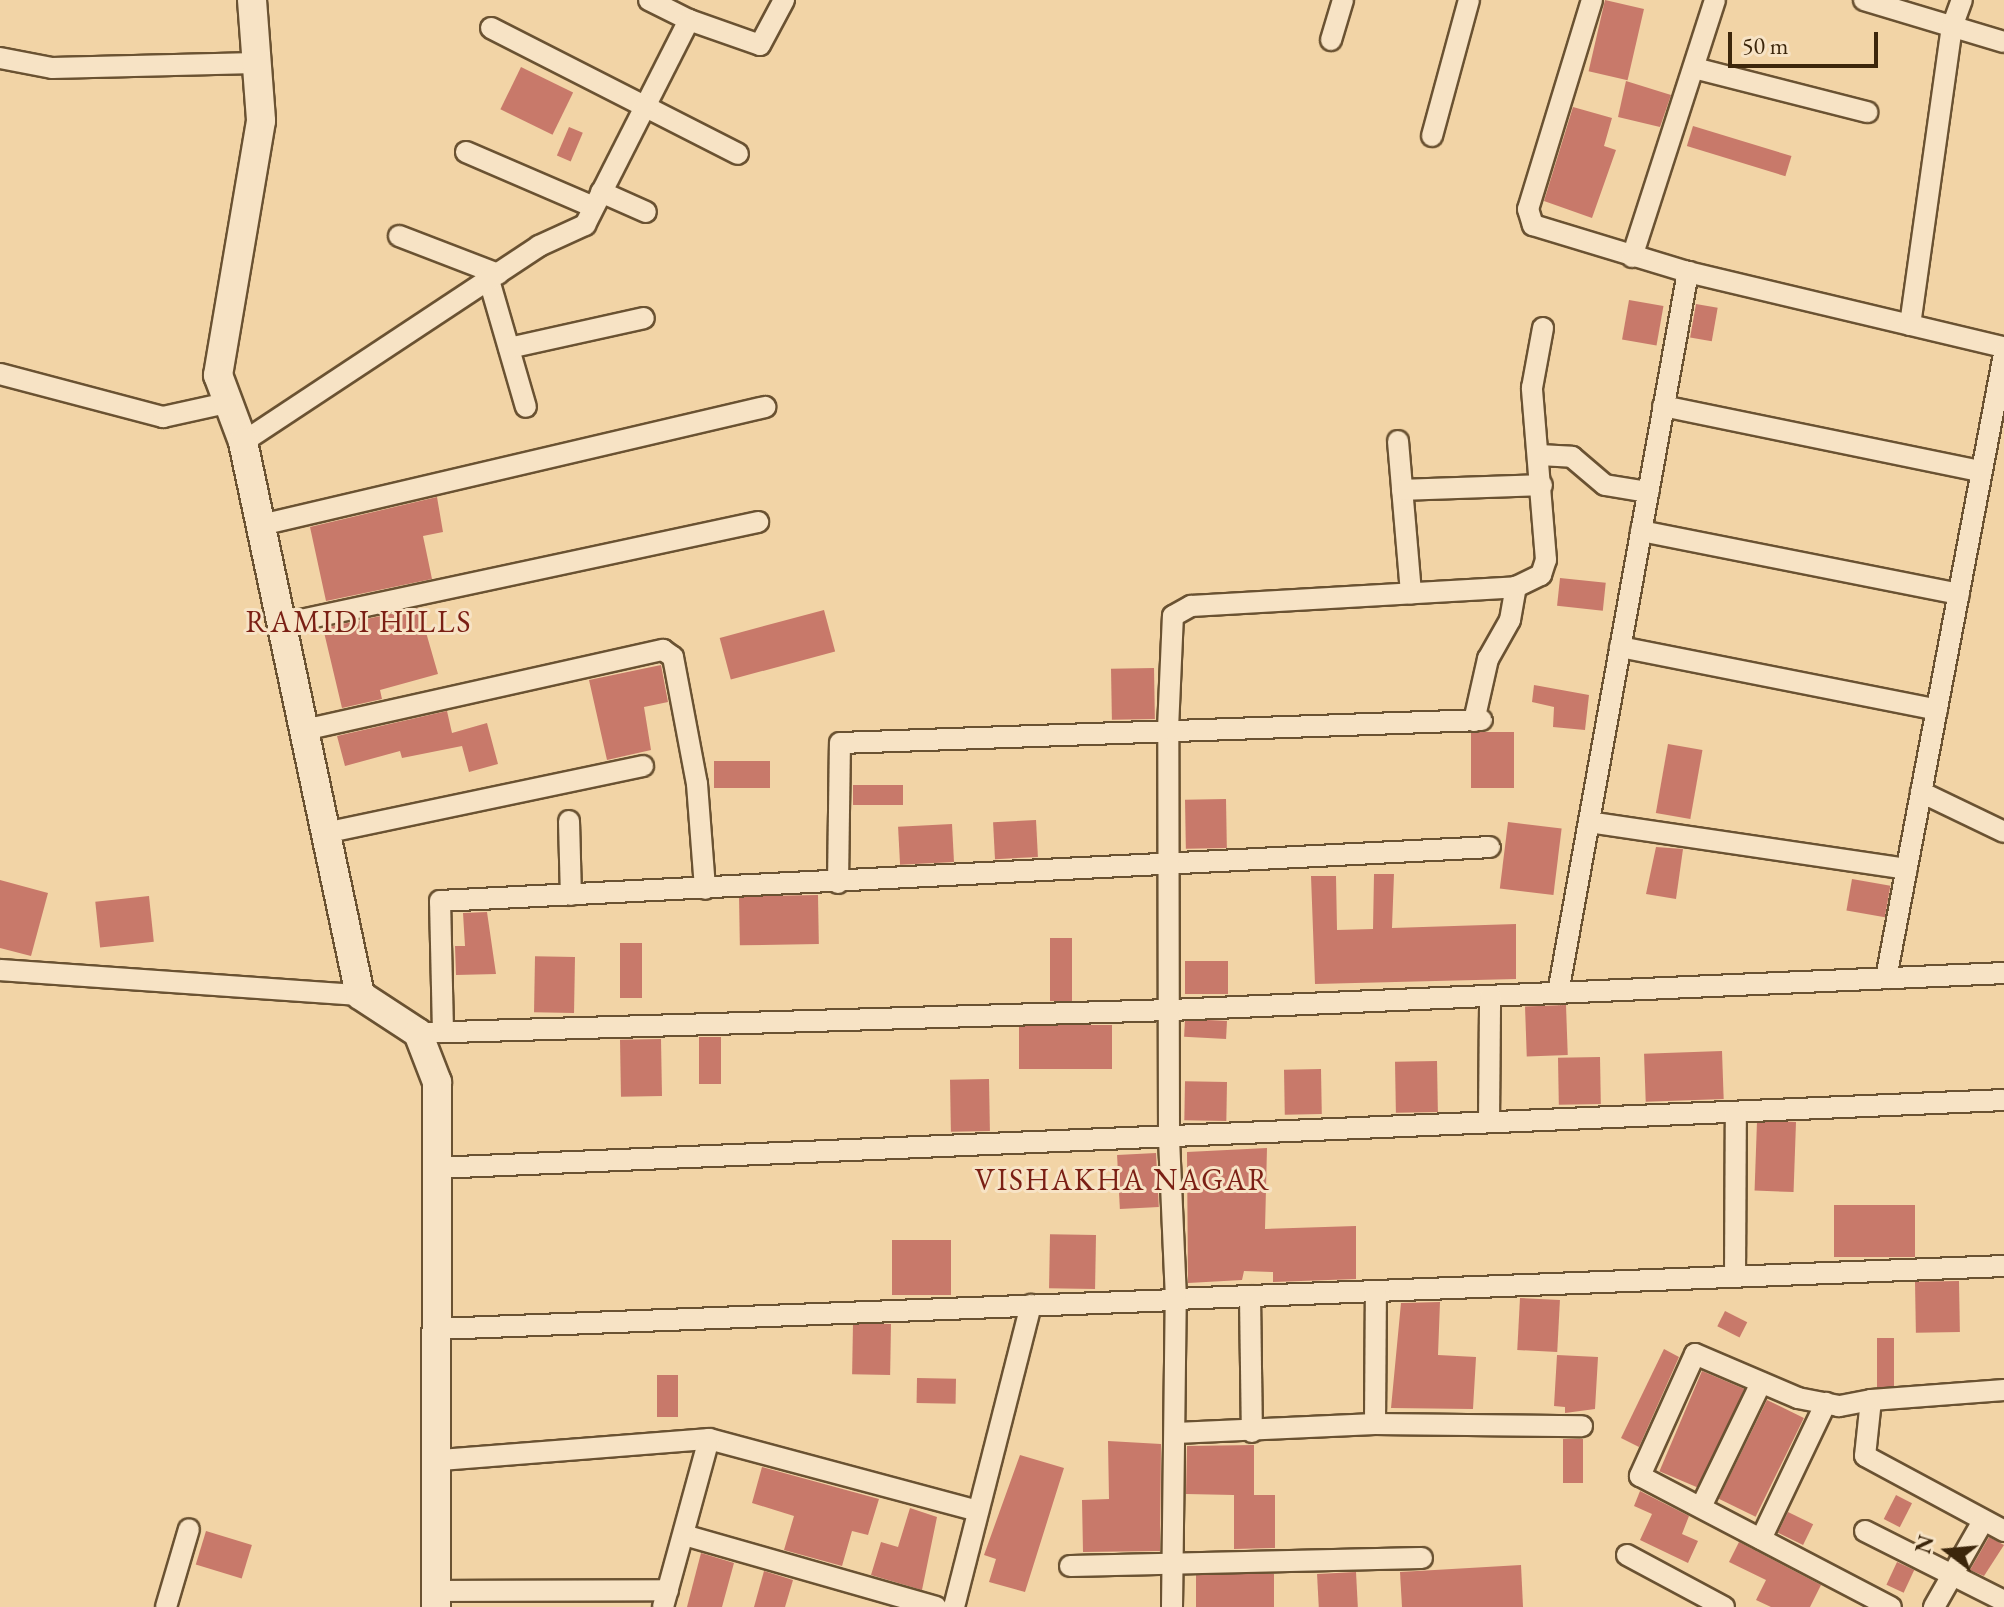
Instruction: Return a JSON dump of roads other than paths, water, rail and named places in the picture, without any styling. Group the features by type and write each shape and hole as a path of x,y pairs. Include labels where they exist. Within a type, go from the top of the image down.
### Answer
{"street":[{"path":"252,0 261,121 218,375 243,442 360,995"},
{"path":"649,0 689,20 760,45 784,0"},
{"path":"1331,40 1343,0"},
{"path":"1432,136 1469,0"},
{"path":"1592,0 1528,218 1632,257 2004,347"},
{"path":"1632,257 1715,0"},
{"path":"1864,0 2004,42"},
{"path":"1910,325 1952,27 1962,0"},
{"path":"243,442 493,277 585,225 641,105 689,20"},
{"path":"491,28 738,154"},
{"path":"0,58 52,68 256,63"},
{"path":"1694,68 1867,112"},
{"path":"466,152 597,200 646,212"},
{"path":"399,236 493,277"},
{"path":"1558,993 1688,272"},
{"path":"493,277 526,407"},
{"path":"509,348 644,318"},
{"path":"1172,1607 1176,1433 1169,1136 1168,729 1173,616 1191,606 1516,587 1541,575 1546,560 1532,388 1543,328"},
{"path":"1886,978 2004,354"},
{"path":"0,374 163,417 226,403"},
{"path":"1663,406 1981,471"},
{"path":"261,525 765,407"},
{"path":"1398,441 1411,593"},
{"path":"1539,455 1572,457 1605,485 1648,492"},
{"path":"1402,490 1542,485"},
{"path":"282,624 758,522"},
{"path":"1641,531 1959,594"},
{"path":"838,883 840,743 1478,720 1488,659 1510,620 1516,587"},
{"path":"1620,647 1937,710"},
{"path":"304,730 663,650 673,657 697,784 705,889"},
{"path":"325,833 643,766"},
{"path":"1921,792 2004,832"},
{"path":"569,821 571,895"},
{"path":"1589,822 1907,869"},
{"path":"709,1439 665,1599 436,1599 441,1460 435,1168 437,1082 430,1032 440,901 1169,868 1490,847"},
{"path":"0,970 360,995 430,1032 1171,1010 2004,973"},
{"path":"1489,1122 1490,996"},
{"path":"435,1168 2004,1100"},
{"path":"1735,1277 1736,1112"},
{"path":"437,1329 2004,1266"},
{"path":"1375,1424 1376,1291"},
{"path":"1250,1296 1252,1432"},
{"path":"954,1607 1031,1305"},
{"path":"1891,1607 1640,1476 1695,1354 1719,1359 1761,1383 1826,1403 2004,1390"},
{"path":"1701,1507 1761,1383"},
{"path":"1871,1400 1865,1456 2004,1531"},
{"path":"1761,1539 1792,1485 1826,1403"},
{"path":"1176,1433 1252,1432 1375,1424 1582,1426"},
{"path":"441,1460 709,1439 978,1511"},
{"path":"1934,1607 1983,1521"},
{"path":"166,1607 189,1529"},
{"path":"1865,1531 1954,1573 2004,1601"},
{"path":"684,1535 936,1607"},
{"path":"1627,1555 1724,1607"},
{"path":"1070,1566 1422,1558"}],"district":[{"name":"RAMIDI HILLS","path":"359,622"},
{"name":"VISHAKHA NAGAR","path":"1123,1180"}]}
